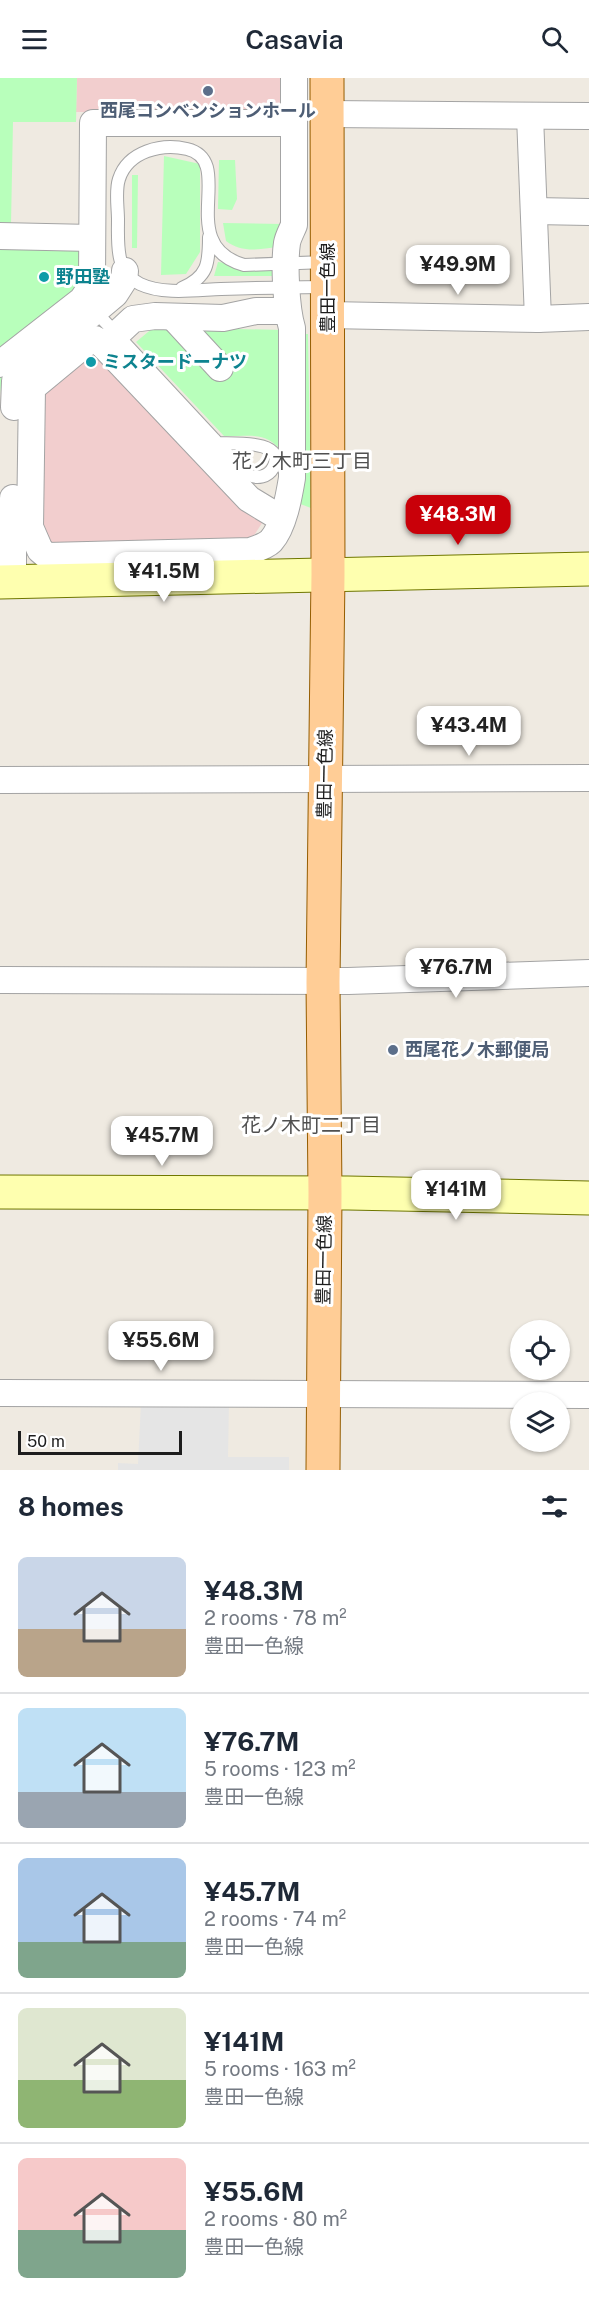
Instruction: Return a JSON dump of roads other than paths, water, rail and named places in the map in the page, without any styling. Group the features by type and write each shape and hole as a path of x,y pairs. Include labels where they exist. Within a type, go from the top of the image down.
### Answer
{"main road":[{"name":"豊田一色線","path":"323,1470 325,1193 322,981 328,574 327,78"}],"street":[{"path":"282,519 249,499 110,340 90,340 32,388 30,527 40,550 47,556 250,551 270,542 282,519 289,501 292,478 292,328 287,287 287,242 294,225 294,78"},
{"path":"327,114 589,116"},
{"path":"530,116 538,319"},
{"path":"0,364 82,300 88,290 92,279 93,123 294,123"},
{"path":"534,211 589,212"},
{"path":"0,236 92,238"},
{"path":"125,271 121,288 22,372 15,381 6,582 589,569"},
{"path":"110,340 133,319 223,318 256,311 287,287"},
{"path":"328,288 538,319 589,318"},
{"path":"173,317 220,368"},
{"path":"0,780 589,778"},
{"path":"0,980 322,981 589,973"},
{"path":"0,1192 325,1193 589,1198"},
{"path":"0,1393 589,1395"}],"lane":[{"path":"179,290 191,284 205,270 209,260 207,167 202,156 196,152 181,148 159,148 146,151 134,158 124,169 118,181 118,251 125,271 140,284 179,290 328,288"},
{"path":"209,236 220,254 287,287 328,288"},
{"path":"95,311 110,340 218,443"}],"place":[{"name":"西尾コンベンションホール","path":"208,91"},
{"name":"野田塾","path":"44,277"},
{"name":"ミスタードーナツ","path":"91,362"},
{"name":"西尾花ノ木郵便局","path":"393,1050"}],"district":[{"name":"花ノ木町三丁目","path":"302,461"},
{"name":"花ノ木町二丁目","path":"311,1125"}]}
